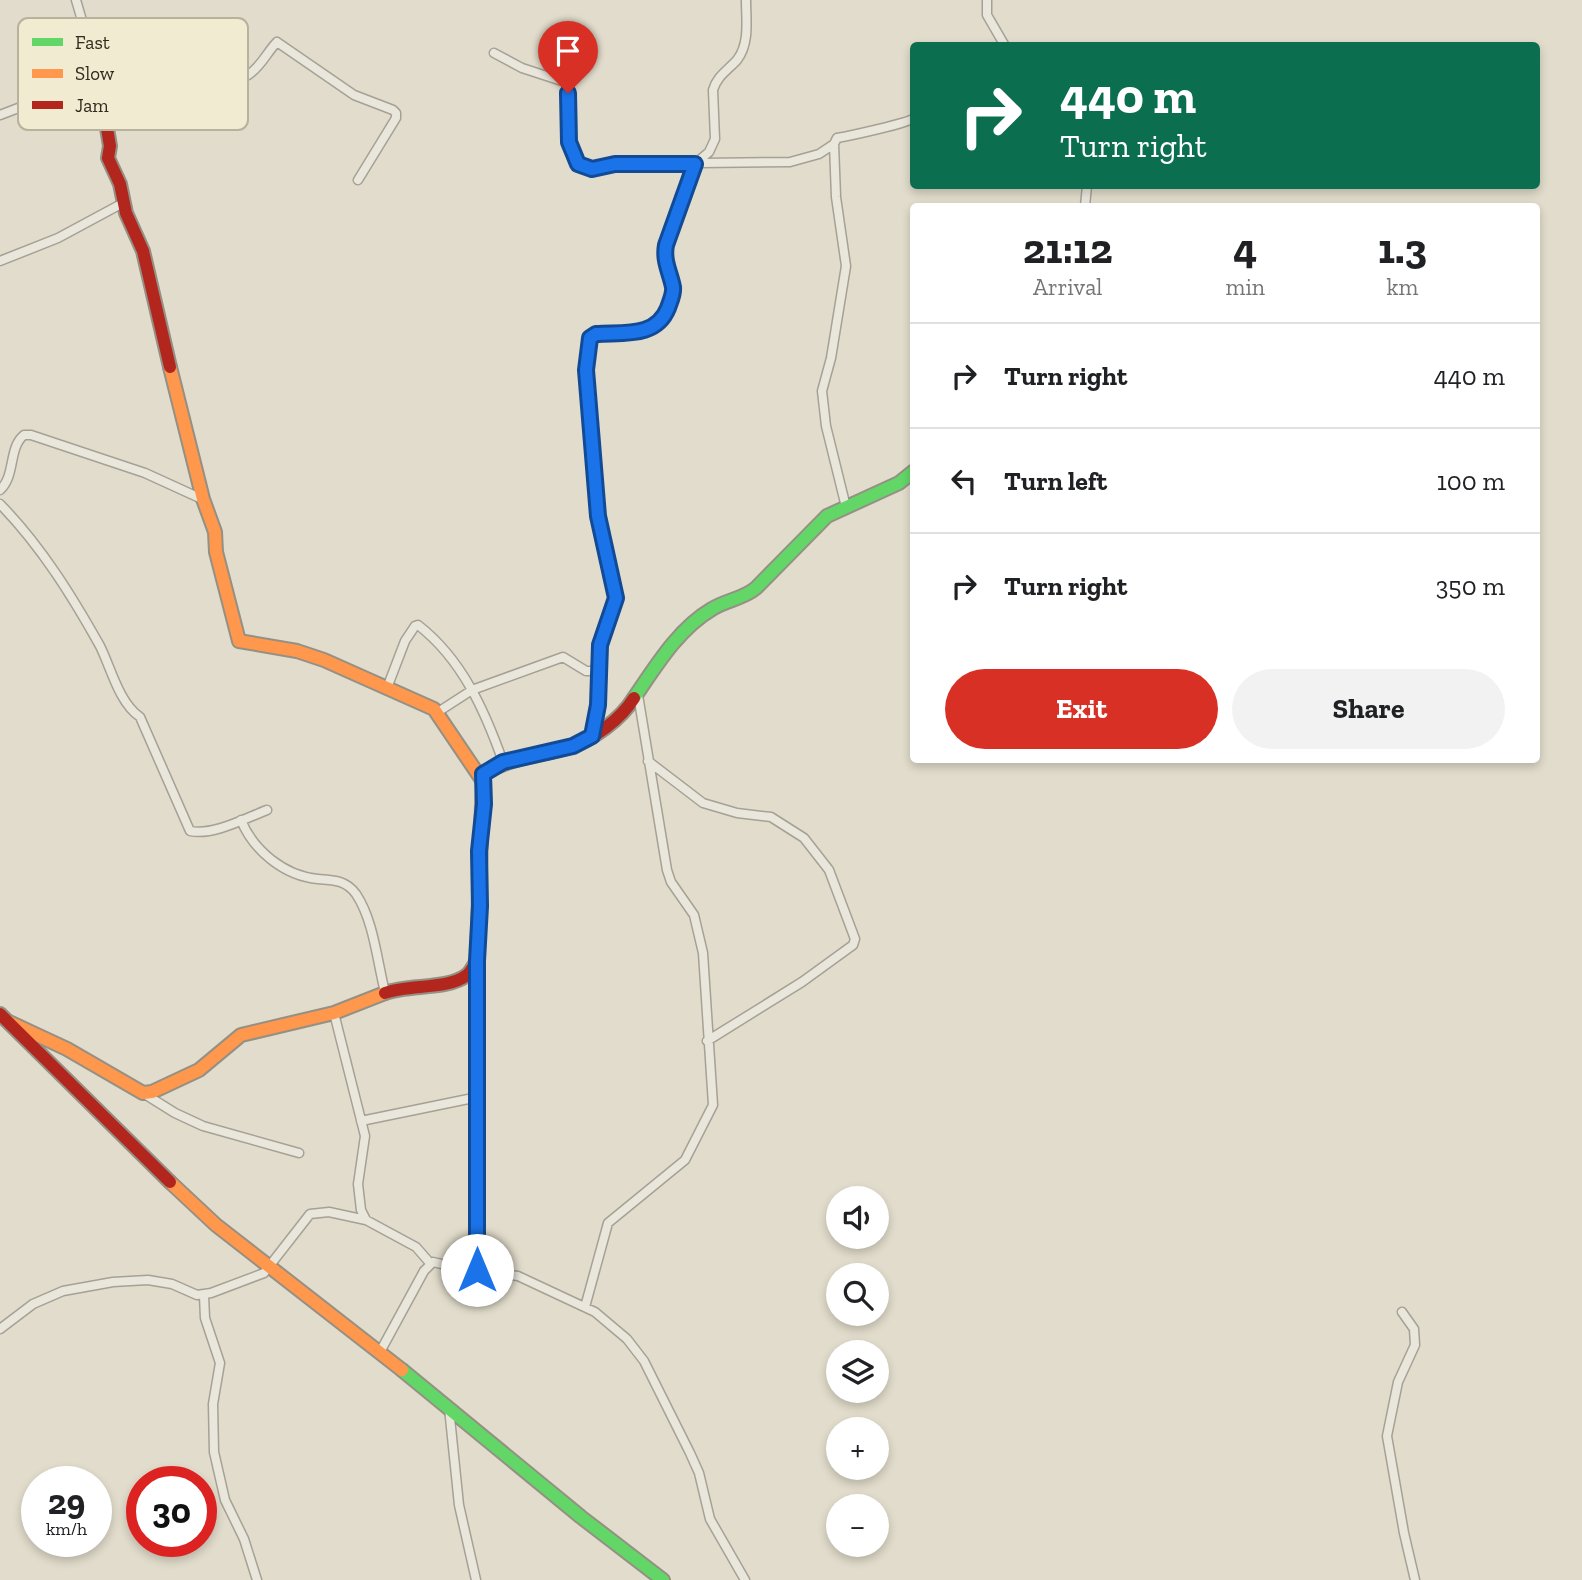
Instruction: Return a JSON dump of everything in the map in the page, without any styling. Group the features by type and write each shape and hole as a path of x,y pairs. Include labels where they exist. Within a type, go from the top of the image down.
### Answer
{"street":[{"path":"76,0 81,18"},
{"path":"592,736 598,705 602,635 616,598 598,516 586,370 587,345 590,338 596,334 645,330 654,328 662,321 673,290 664,256 666,245 695,164 709,152 715,139 713,90 715,82 739,56 743,47 747,31 746,0"},
{"path":"986,0 987,15 1003,42"},
{"path":"248,75 274,44 281,43 354,95 396,113 390,130 358,180"},
{"path":"494,53 522,68 568,83 569,142 578,164 592,169 615,164 753,161 790,163 819,154 834,144"},
{"path":"0,115 18,108"},
{"path":"846,507 826,426 822,391 831,358 846,266 836,197 834,144 837,138 910,121"},
{"path":"108,130 108,158 143,251 203,499 215,532 216,552 239,641 297,652 351,670 438,712 482,780 484,804 479,851 477,961 477,1270"},
{"path":"0,261 58,238 123,203"},
{"path":"0,489 9,477 17,442 24,435 31,435 133,469 203,499"},
{"path":"482,780 486,771 503,762 533,753 565,748 592,736 624,714 659,662 691,625 713,608 746,596 827,516 899,483 910,474"},
{"path":"0,504 22,527 67,590 100,647 130,708 140,717 188,828 198,832 267,810"},
{"path":"387,688 405,641 416,625 443,647 472,691 488,719 503,762"},
{"path":"438,712 472,691 563,657 586,671 599,671"},
{"path":"585,1307 608,1223 685,1160 711,1111 713,1098 703,953 694,915 671,881 667,870 638,695"},
{"path":"648,761 703,803 727,811 771,817 804,838 829,870 855,939 853,944 802,982 707,1041"},
{"path":"240,820 249,839 273,861 310,877 334,879 356,894 370,930 385,992"},
{"path":"143,1093 152,1092 199,1070 241,1035 334,1013 385,992 457,980 467,975 477,961"},
{"path":"334,1013 365,1144 358,1192 366,1220"},
{"path":"4,1018 67,1049 175,1113 203,1126 299,1153"},
{"path":"4,1018 160,1173 216,1224 663,1580"},
{"path":"361,1121 478,1097"},
{"path":"0,1329 33,1304 54,1293 113,1282 160,1282 204,1296 257,1276 271,1267 310,1214 329,1212 366,1220 416,1247 430,1262 518,1276 585,1307 610,1323 644,1361 696,1465 710,1520 746,1580"},
{"path":"380,1352 430,1262"},
{"path":"204,1296 205,1318 220,1363 213,1404 214,1451 225,1500 244,1539 257,1580"},
{"path":"1402,1312 1414,1329 1415,1345 1398,1382 1387,1436 1415,1580"},
{"path":"449,1408 457,1495 476,1580"}],"traffic: fast":[{"path":"634,698 668,649 700,617 756,588 827,516 899,483 910,474"},
{"path":"402,1370 581,1517 663,1580"}],"traffic: slow":[{"path":"170,367 203,499 215,532 216,552 239,641 297,651 324,660 434,709 482,780"},
{"path":"9,1022 67,1049 143,1093 152,1092 199,1070 241,1035 334,1013 385,993"},
{"path":"170,1182 216,1225 402,1370"}],"traffic: jam":[{"path":"107,130 110,146 108,158 120,184 126,213 143,251 170,367"},
{"path":"385,993 459,980 468,974 477,961 483,774 504,764 570,747 588,739 614,721 634,698"},
{"path":"0,1014 170,1182"}],"route":[{"path":"477,1270 477,961 483,774 503,762 573,746 592,736 598,705 600,645 616,598 598,516 586,370 587,345 590,338 596,334 645,330 654,328 662,321 673,290 664,256 666,245 695,164 615,164 592,169 578,164 570,150 568,93"}]}
